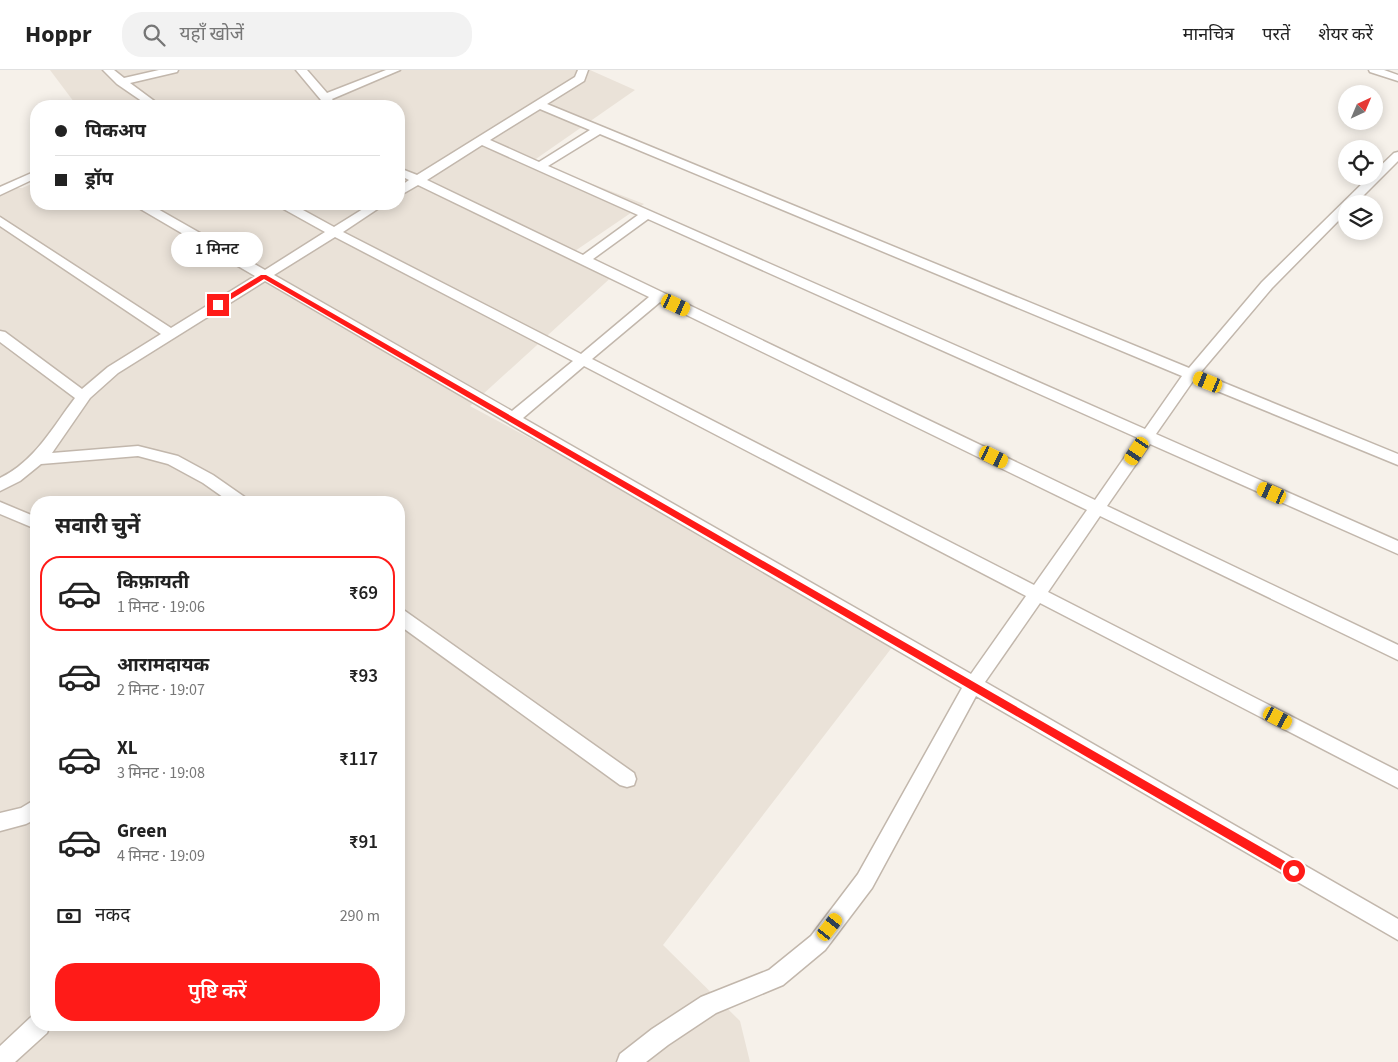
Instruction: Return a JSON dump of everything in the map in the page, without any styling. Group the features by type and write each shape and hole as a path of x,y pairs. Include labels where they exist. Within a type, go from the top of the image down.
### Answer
{"lane":[{"path":"108,70 121,82 147,100"},
{"path":"121,82 173,70"},
{"path":"301,70 326,100"},
{"path":"332,100 395,70"},
{"path":"405,188 580,79 583,70"},
{"path":"1374,70 1398,78"},
{"path":"538,104 1398,460"},
{"path":"540,166 599,129"},
{"path":"481,140 1398,548"},
{"path":"1357,195 1398,155"},
{"path":"405,174 1398,653"},
{"path":"0,191 30,177"},
{"path":"151,210 1398,930"},
{"path":"295,210 1036,595 1398,780"},
{"path":"0,485 14,479 41,458 83,397 113,370 369,210"},
{"path":"584,260 647,214"},
{"path":"628,1062 660,1037 709,1005 776,978 818,943 865,881 973,686 1099,508 1146,437 1191,374 1267,285 1338,214"},
{"path":"0,221 172,334"},
{"path":"512,420 659,296"},
{"path":"0,335 83,397"},
{"path":"41,458 138,451 173,460 208,479 232,496"},
{"path":"0,508 30,520"},
{"path":"405,620 627,779"},
{"path":"0,822 30,812"},
{"path":"5,1061 33,1031"}],"shaded area":[{"path":"50,70 590,70 635,90 533,161 644,204 572,253 616,273 470,406 900,637 663,945 740,1021 750,1062 0,1062 0,188 22,188 30,185 30,210 405,210 405,100 72,100"}],"route":[{"path":"218,305 264,276 1294,871"}]}
